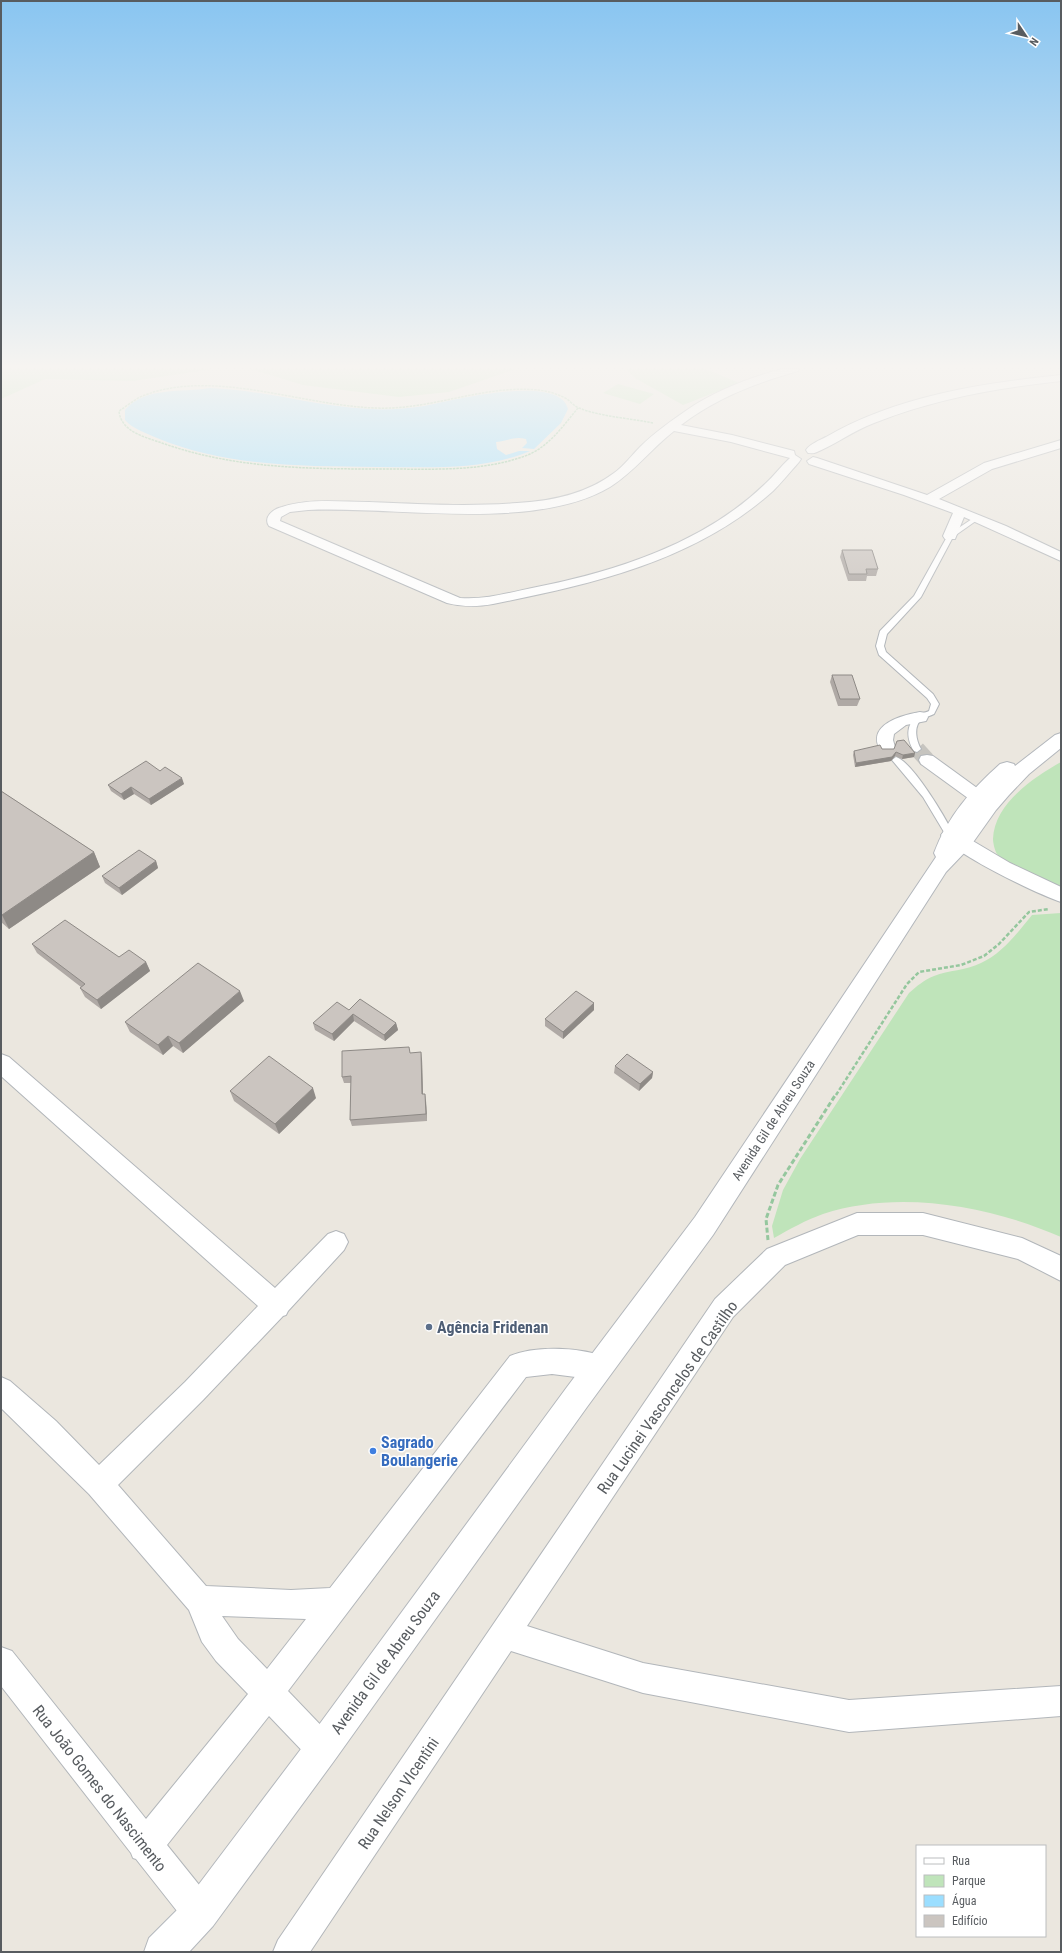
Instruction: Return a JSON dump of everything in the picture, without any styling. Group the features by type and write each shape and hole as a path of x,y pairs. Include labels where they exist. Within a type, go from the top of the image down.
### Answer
{"street":[{"path":"634,460 618,476 596,490 574,499 530,506 496,508 345,506 300,507 279,513 274,519 274,523 452,600 464,603 493,600 555,588 617,571 675,548 715,527 758,499 783,474 790,460"},
{"path":"826,460 932,497 1060,554"},
{"path":"932,497 988,466 1005,460"},
{"path":"932,497 961,512 1060,554"},
{"path":"950,536 956,519 961,512"},
{"path":"891,754 884,742 885,734 896,723 920,717"},
{"name":"Avenida Gil de Abreu Souza","path":"162,1952 200,1913 322,1749 599,1367 704,1226 982,801 1020,756 1061,725"},
{"name":"Avenida Gil de Abreu Souza","path":"982,801 1061,739"},
{"path":"922,754 982,801"},
{"path":"956,839 1028,881 1059,902"},
{"path":"1,1063 277,1306"},
{"name":"Rua Lucinei Vasconcelos de Castilho","path":"506,1634 724,1308 776,1258 857,1224 923,1224 1022,1249 1061,1269"},
{"path":"99,1484 194,1391 277,1306 336,1242"},
{"path":"146,1846 268,1693 335,1603 519,1365 552,1361 599,1367"},
{"path":"1,1390 46,1431 99,1484 199,1600 213,1631 227,1650 322,1749"},
{"path":"199,1600 291,1605 335,1603"},
{"path":"506,1634 643,1678 849,1716 1061,1701"},
{"name":"Rua Nelson VIcentini","path":"290,1952 506,1634"},
{"name":"Rua João Gomes do Nascimento","path":"1,1662 200,1913"}],"lane":[{"path":"922,754 913,742 912,731 920,717 930,714 934,710 936,704 930,696 882,652 880,638 888,626 917,597 950,536 977,518"},
{"path":"891,754 930,797 956,839"}],"path":[{"path":"222,460 286,468 424,470 484,465 505,460"},
{"path":"776,1258 767,1236 766,1228 769,1208 773,1196 907,984 919,972 961,965 984,956 999,944 1029,912 1049,909 1059,902"}],"green space":[{"path":"1061,762 1061,890 1019,871 1003,860 997,854 993,839 995,826 1000,814 1008,803 1017,793 1039,775"},
{"path":"1061,913 1061,1237 1034,1226 1005,1217 944,1204 913,1202 882,1203 852,1207 823,1214 774,1238 772,1226 783,1190 800,1159 909,993 924,981 934,976 969,968 989,959 1009,942 1032,915"}],"water":[{"path":"239,460 500,460 474,465 435,467 321,466"}],"building":[{"path":"842,550 872,550 878,569 866,569 867,574 849,574"},
{"path":"832,675 852,675 860,699 840,699"},
{"path":"904,740 915,753 903,755 896,752 892,757 856,763 854,751 880,745 882,749 894,749 897,741"},
{"path":"146,761 160,771 165,767 182,778 149,799 131,787 121,794 108,785"},
{"path":"1,791 94,852 2,915 1,914"},
{"path":"139,850 156,861 119,888 102,876"},
{"path":"65,920 119,957 129,950 146,962 97,1000 80,988 85,984 32,944"},
{"path":"198,963 240,991 179,1043 168,1036 158,1045 125,1022"},
{"path":"576,991 594,1003 563,1032 545,1019"},
{"path":"360,999 396,1023 384,1035 353,1014 332,1034 313,1023 337,1002 349,1010"},
{"path":"409,1047 410,1053 421,1052 422,1094 425,1094 426,1114 350,1120 351,1076 342,1077 342,1051"},
{"path":"627,1054 653,1072 640,1084 615,1066"},
{"path":"269,1056 313,1088 275,1124 230,1091"}],"tunnel":[{"path":"917,749 927,760"}],"place":[{"name":"Agência Fridenan","path":"429,1327"},
{"name":"Sagrado Boulangerie","path":"373,1451"}]}
